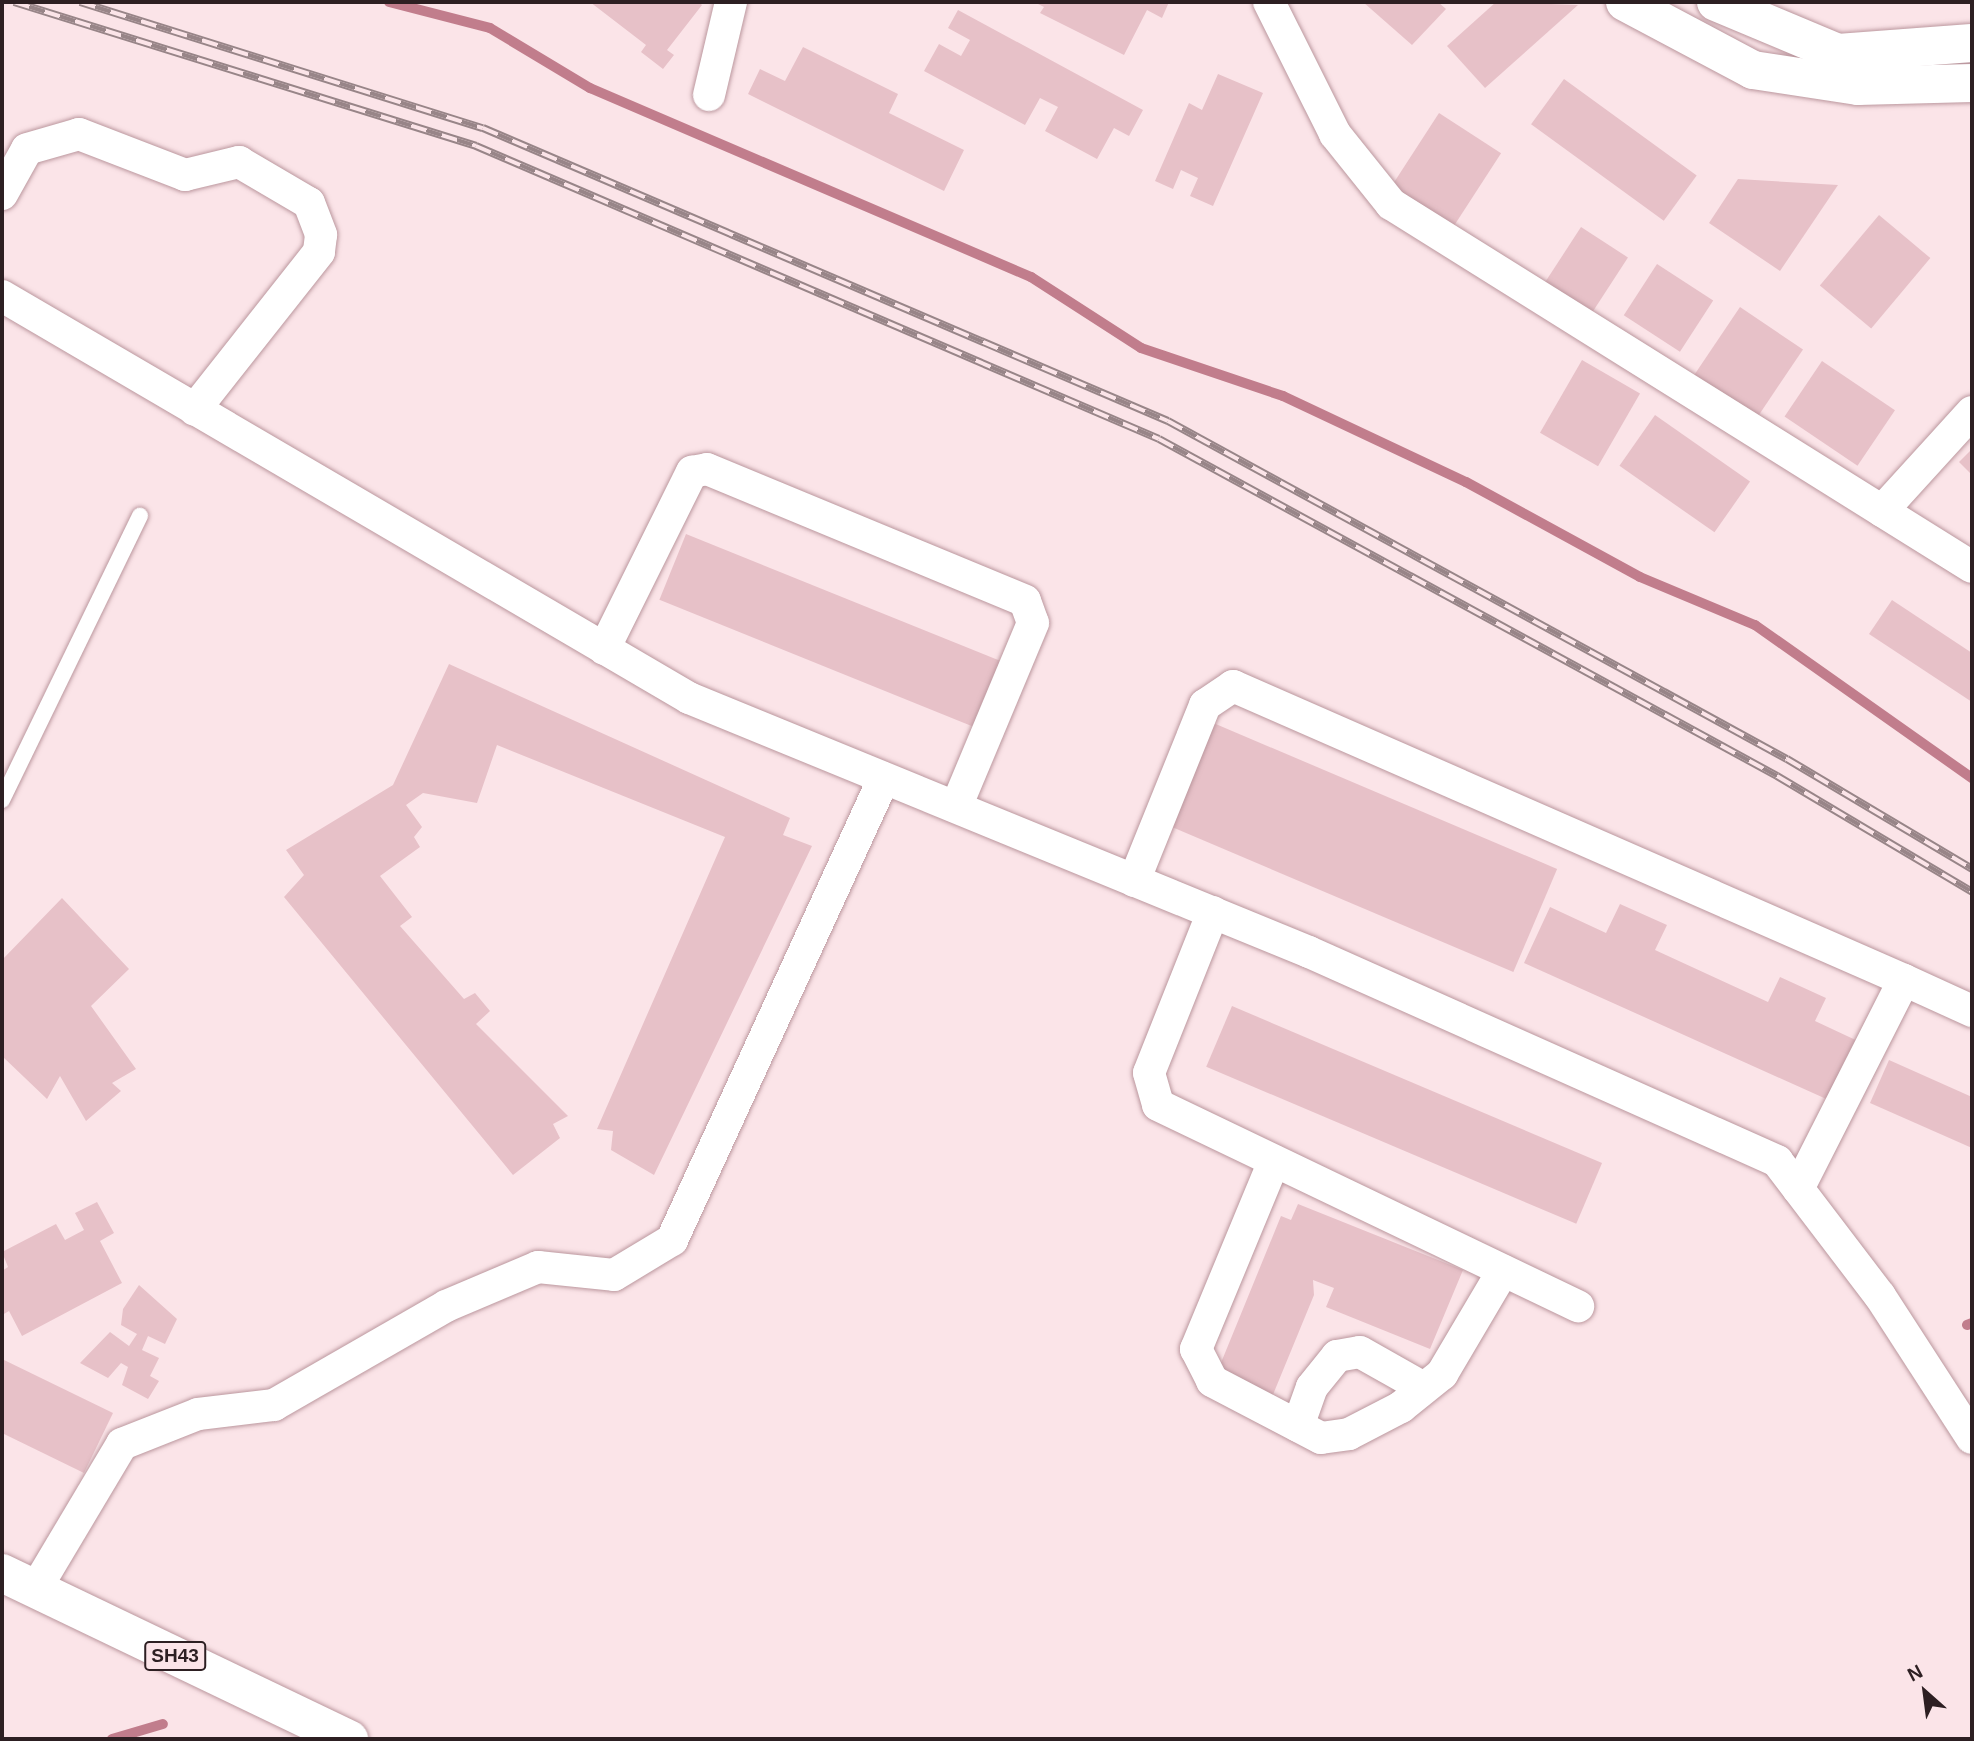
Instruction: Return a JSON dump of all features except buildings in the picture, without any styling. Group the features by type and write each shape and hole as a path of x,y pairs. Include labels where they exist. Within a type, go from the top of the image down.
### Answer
{"main road":[{"path":"1625,2 1753,70 1858,86 1972,83"},
{"path":"1716,2 1838,52 1972,43"},
{"name":"SH43","path":"13,1588 221,1692 349,1739"},
{"name":"SH43","path":"221,1692 292,1739"}],"street":[{"path":"709,95 730,2"},
{"path":"1269,2 1335,134 1391,204 1972,567"},
{"path":"2,194 27,149 79,134 185,175 239,162 309,203 321,235 318,252 194,410"},
{"path":"4,302 689,698 1213,912 1777,1161 1880,1296 1972,1437"},
{"path":"1882,511 1972,412"},
{"path":"604,649 692,472 708,469 1025,601 1033,623 956,807"},
{"path":"1134,881 1205,705 1233,685 1972,1011"},
{"path":"13,1588 122,1444 198,1414 274,1405 446,1306 538,1266 614,1275 672,1240 884,778"},
{"path":"1213,912 1149,1073 1150,1093 1158,1105 1578,1306"},
{"path":"1798,1189 1904,981"},
{"path":"1274,1161 1196,1349 1212,1381 1298,1426 1334,1440 1424,1388 1442,1374 1503,1270"},
{"path":"1298,1426 1312,1387 1337,1356 1360,1352 1424,1388"}],"lane":[{"path":"2,800 140,516"}],"waterway":[{"path":"389,2 490,28 590,88 1031,277 1141,348 1283,396 1466,482 1640,577 1755,625 1972,778"},
{"path":"1967,1325 1972,1323"},
{"path":"112,1739 163,1724"}],"railway":[{"path":"14,2 476,146 1159,439 1777,776 1972,892"},
{"path":"80,2 483,128 1168,421 1787,759 1972,869"}]}
